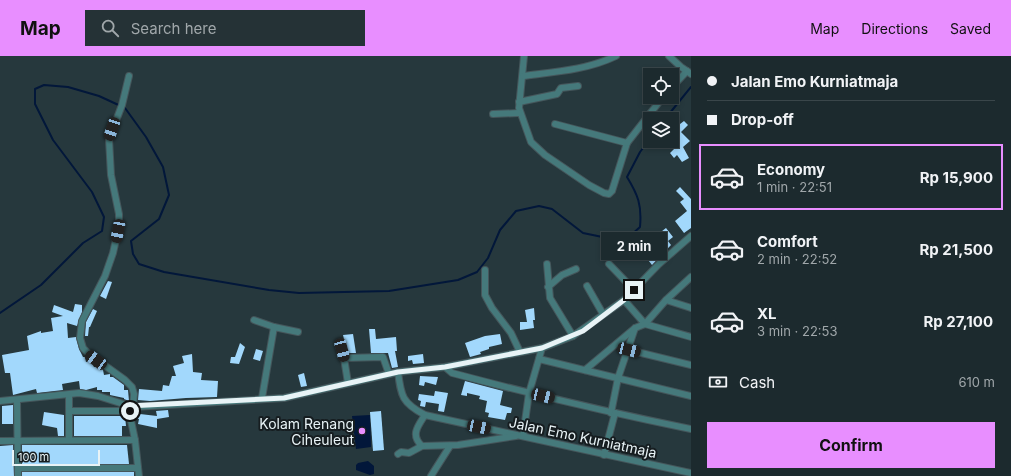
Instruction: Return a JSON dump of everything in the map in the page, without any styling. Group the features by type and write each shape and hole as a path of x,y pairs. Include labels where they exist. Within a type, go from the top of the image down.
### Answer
{"street":[{"path":"524,56 519,113 528,135 535,147 589,185 606,194 610,194 612,191 627,143 658,104"},
{"path":"523,76 559,72 592,65 616,56"},
{"path":"671,57 689,72 679,81"},
{"path":"129,76 122,104 109,142 111,174 118,207 119,226 113,253 105,276 82,321 80,338 83,348 89,354 125,380 132,387 134,394 130,408 139,476"},
{"path":"519,102 557,94 561,88 578,86"},
{"path":"493,114 519,113"},
{"path":"555,124 627,143"},
{"path":"69,412 262,398 284,398 398,372 445,367 542,348 573,336 624,300 659,264 691,236"},
{"path":"547,264 548,287 554,305 573,336"},
{"path":"609,264 634,290"},
{"path":"548,287 566,273 576,269"},
{"path":"485,270 484,295 511,333 520,352"},
{"path":"586,370 635,328 645,324 666,300 690,278"},
{"path":"587,286 603,314"},
{"path":"624,300 645,324 691,337"},
{"path":"666,300 691,308"},
{"path":"254,320 274,327 298,332"},
{"path":"262,398 274,327"},
{"path":"604,455 613,413 618,378 629,350 635,328"},
{"path":"339,346 344,358 348,383"},
{"path":"398,454 401,452 410,453 422,446 450,446 521,435 529,393 542,348"},
{"path":"629,350 691,365"},
{"path":"344,358 384,357 389,374"},
{"path":"539,359 691,396"},
{"path":"445,367 452,373 529,393 613,413 691,429"},
{"name":"Jalan Emo Kurniatmaja","path":"398,372 402,396 406,403 425,415 521,435 604,455 691,472"},
{"path":"0,401 86,393 130,408"},
{"path":"69,394 69,440"},
{"path":"17,400 18,476"},
{"path":"422,446 416,438 416,432 425,415"},
{"path":"0,441 135,440"},
{"path":"431,476 450,446"},
{"path":"18,468 138,468"}],"water":[{"name":"Kolam Renang Ciheuleut","path":"370,415 371,447 356,449 352,416"},
{"path":"368,461 374,466 374,474 370,475 356,470 356,465 358,463"}],"building":[{"path":"684,121 688,125 681,132 690,141 683,147 689,158 682,162 677,155 674,158 670,153 675,148 679,148 679,125"},
{"path":"680,187 691,199 691,228 684,233 675,221 687,211 680,202 684,199 676,191"},
{"path":"666,228 673,237 668,241 671,245 652,265 645,256 651,251 649,249 657,242 653,238"},
{"path":"108,281 112,282 106,299 100,296"},
{"path":"75,304 82,305 82,312 77,326 67,323 68,338 76,337 79,349 83,357 85,357 86,362 91,361 94,367 99,367 103,370 104,375 110,374 110,377 113,377 124,385 124,390 128,390 129,401 124,398 110,395 110,392 102,392 102,390 97,390 97,387 86,390 80,389 79,381 62,384 63,390 37,393 36,389 13,395 10,373 5,373 2,355 29,350 27,336 41,331 41,333 53,331 51,318 63,316 52,312 54,305 73,312"},
{"path":"534,308 534,328 520,330 520,322 527,322 525,310"},
{"path":"93,309 97,311 89,327 88,336 85,336 86,322"},
{"path":"369,329 375,329 376,339 396,337 397,351 395,351 398,367 392,368 388,353 371,353"},
{"path":"353,334 356,353 347,353 343,335"},
{"path":"500,334 502,344 489,347 489,349 480,352 481,354 470,357 465,343 485,336"},
{"path":"240,343 245,347 239,364 230,363 231,357 235,357"},
{"path":"256,349 263,351 260,361 253,359"},
{"path":"192,354 193,372 202,373 201,380 218,381 217,397 150,401 138,400 139,389 162,391 163,385 169,386 172,376 176,376 173,366 184,363 182,356"},
{"path":"423,354 424,363 413,364 412,360 408,361 408,356"},
{"path":"304,373 307,386 301,387 298,375"},
{"path":"420,376 438,377 436,385 425,382 424,386 419,385"},
{"path":"465,381 503,391 500,405 512,408 511,413 507,413 505,420 488,417 489,413 485,412 487,401 479,399 480,396 467,393 467,396 461,395"},
{"path":"435,391 448,393 444,412 438,411 439,404 426,402 425,407 420,406 421,401 418,400 419,394 434,396"},
{"path":"13,405 13,424 2,424 2,406"},
{"path":"168,410 169,417 157,419 157,428 138,424 139,419 135,418 135,411 140,411 140,414 157,416 156,411"},
{"path":"381,411 384,450 373,451 370,412"},
{"path":"44,412 64,415 64,436 58,436 57,428 42,425"},
{"path":"74,416 125,416 126,426 122,426 122,436 74,436"},
{"path":"13,445 14,476 0,476 0,446"},
{"path":"22,445 127,445 129,464 22,464"},
{"path":"22,472 134,472 134,476 22,476"}],"waterway":[{"path":"0,313 41,285 83,243 102,231 104,217 92,192 53,140 35,104 35,89 44,85 68,87 99,96 125,108 146,137 163,167 169,195 159,219 131,241 133,254 139,264 164,272 269,290 299,293 389,291 458,280 477,272 488,258 500,230 516,211 539,206 552,209 583,233 617,240 630,236 640,227 640,206 634,189 627,177 643,148"},
{"path":"671,112 691,87"}],"place":[{"name":"Kolam Renang Ciheuleut","path":"362,431"}],"route":[{"path":"130,411 128,406 133,407 262,398 284,398 398,372 445,367 542,348 583,331 603,314 624,300 634,290"}]}
